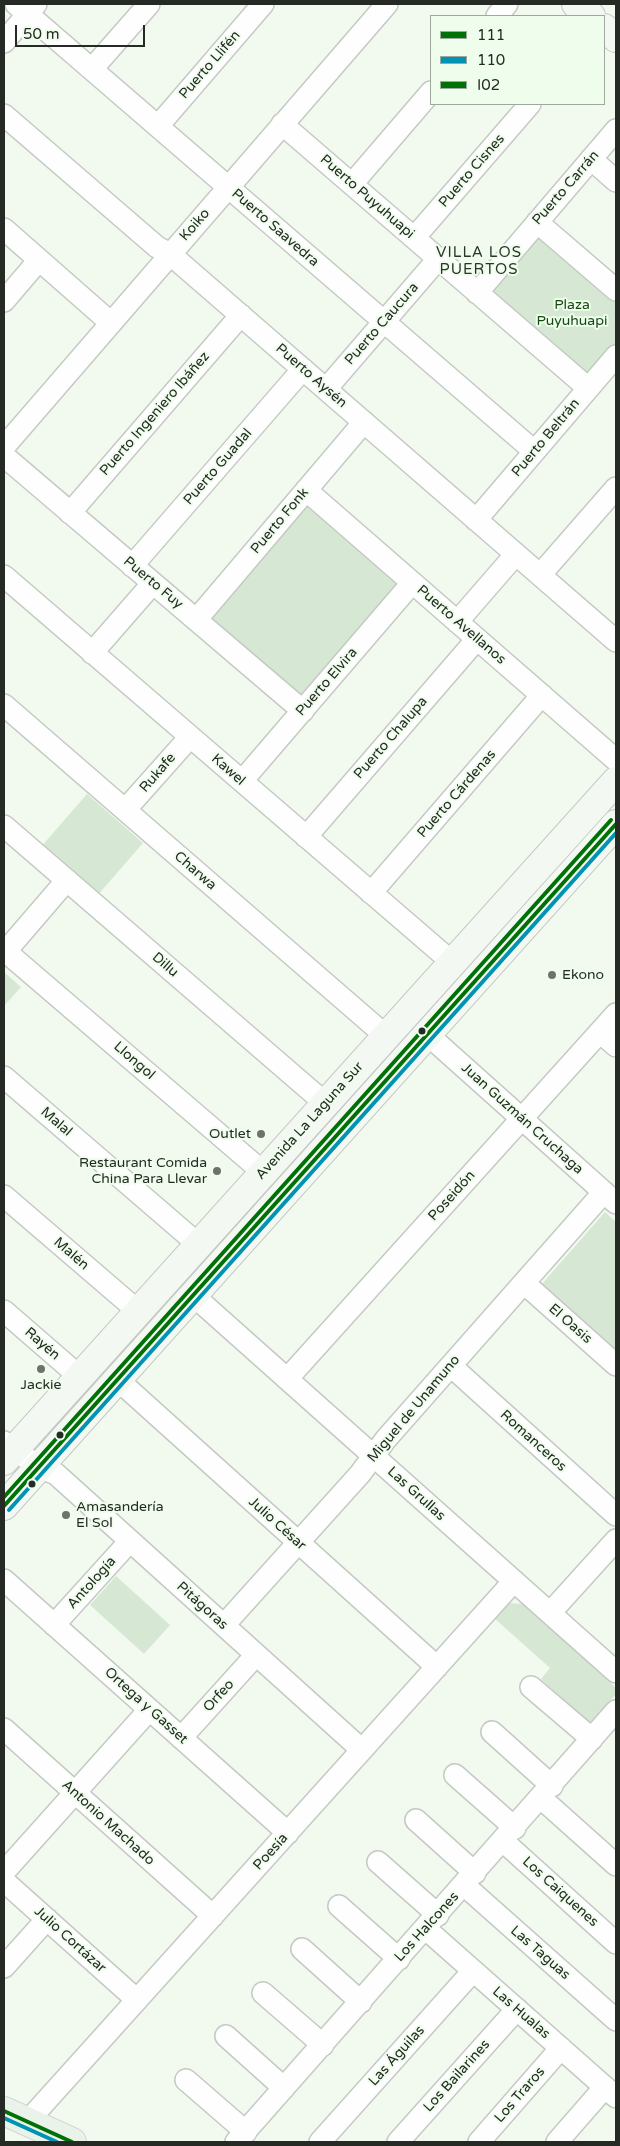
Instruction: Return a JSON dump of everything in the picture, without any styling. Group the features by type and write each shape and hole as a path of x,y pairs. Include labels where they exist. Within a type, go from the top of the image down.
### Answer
{"main road":[{"path":"16,2117 72,2142"}],"street":[{"path":"92,69 149,4"},
{"name":"Puerto Llifén","path":"158,126 263,4"},
{"name":"Koiko","path":"4,447 386,4"},
{"path":"497,15 507,4"},
{"path":"576,4 590,15"},
{"path":"4,42 27,7"},
{"name":"Puerto Saavedra","path":"27,7 92,69 534,451"},
{"path":"605,29 616,38"},
{"path":"352,184 430,93"},
{"name":"Puerto Cisnes","path":"414,238 529,105"},
{"name":"Puerto Aysén","path":"4,115 157,246 170,254 540,575 613,630"},
{"name":"Puerto Puyuhuapi","path":"282,124 588,388"},
{"name":"Puerto Carrán","path":"477,292 616,130"},
{"path":"591,159 616,180"},
{"path":"537,222 616,290"},
{"path":"4,230 111,323"},
{"name":"Puerto Caucura","path":"326,389 438,259"},
{"path":"4,301 39,260"},
{"name":"Puerto Ingeniero Ibáñez","path":"70,513 241,316"},
{"name":"Puerto Beltrán","path":"476,520 616,356"},
{"name":"Puerto Guadal","path":"132,566 303,369"},
{"name":"Puerto Fonk","path":"196,620 364,422"},
{"name":"Puerto Fuy","path":"4,456 303,711"},
{"path":"540,575 616,488"},
{"name":"Puerto Avellanos","path":"306,490 616,760"},
{"path":"457,622 516,554"},
{"name":"Kawel","path":"4,576 453,963"},
{"path":"92,652 153,583"},
{"name":"Puerto Elvira","path":"242,781 412,583"},
{"name":"Puerto Chalupa","path":"306,837 477,639"},
{"name":"Puerto Cárdenas","path":"371,893 542,695"},
{"name":"Charwa","path":"4,705 387,1036"},
{"name":"Rukafe","path":"125,810 190,737"},
{"name":"Avenida La Laguna Sur","path":"7,1451 80,1377 616,781"},
{"path":"4,1506 616,824"},
{"name":"Dillu","path":"4,826 326,1104"},
{"path":"5,950 67,880"},
{"name":"Llongol","path":"5,950 264,1173"},
{"name":"Poseidón","path":"287,1379 616,1014"},
{"path":"600,1032 616,1046"},
{"name":"Juan Guzmán Cruchaga","path":"427,1034 610,1198"},
{"name":"Malal","path":"4,1077 199,1245"},
{"name":"Malén","path":"4,1196 139,1312"},
{"name":"Miguel de Unamuno","path":"224,1625 524,1283 610,1198"},
{"name":"El Oasis","path":"524,1283 616,1365"},
{"name":"Las Grullas","path":"194,1296 616,1672"},
{"name":"Rayén","path":"4,1311 80,1377"},
{"name":"Romanceros","path":"450,1366 616,1515"},
{"name":"Julio César","path":"118,1380 437,1667"},
{"name":"Pitágoras","path":"7,1451 56,1474 362,1750"},
{"path":"550,1613 616,1540"},
{"name":"Antología","path":"54,1624 130,1541"},
{"name":"Ortega y Gasset","path":"4,1580 288,1833"},
{"name":"Poesía","path":"16,2117 137,2000 514,1582"},
{"name":"Orfeo","path":"181,1738 256,1654"},
{"path":"531,1687 592,1739"},
{"path":"4,1872 150,1710"},
{"name":"Los Halcones","path":"241,2137 547,1792 616,1710"},
{"name":"Antonio Machado","path":"4,1729 213,1916"},
{"path":"492,1732 616,1865"},
{"name":"Los Caiquenes","path":"455,1775 509,1834 616,1943"},
{"name":"Las Taguas","path":"416,1820 469,1879 616,2020"},
{"name":"Las Hualas","path":"378,1862 473,1971 611,2092"},
{"name":"Julio Cortázar","path":"4,1880 137,2000"},
{"path":"339,1906 398,1959"},
{"path":"4,1967 47,1919"},
{"path":"302,1949 361,2002"},
{"name":"Las Águilas","path":"320,2142 473,1971"},
{"path":"263,1993 323,2045"},
{"name":"Los Bailarines","path":"398,2142 517,2009"},
{"path":"226,2036 284,2088"},
{"name":"Los Traros","path":"479,2142 561,2048"},
{"path":"186,2080 241,2137"},
{"path":"557,2142 611,2092"}],"green space":[{"name":"Plaza Puyuhuapi","path":"539,230 616,298 616,348 591,378 487,291"},
{"path":"309,501 401,581 300,699 207,619"},
{"path":"87,794 143,843 97,896 40,848"},
{"path":"4,972 21,987 4,1006"},
{"path":"605,1212 616,1222 616,1351 541,1285"},
{"path":"116,1576 170,1625 144,1654 90,1605"},
{"path":"507,1603 523,1604 616,1688 616,1694 590,1723 541,1679 550,1668 494,1618"}],"transit line":[{"name":"I02","path":"4,1497 611,820"},
{"name":"111","path":"4,1506 616,824"},
{"name":"110","path":"9,1510 616,833"},
{"name":"111","path":"4,2111 72,2142"},
{"name":"110","path":"4,2118 57,2142"}],"place":[{"name":"Ekono","path":"552,975"},
{"name":"Outlet","path":"261,1134"},
{"name":"Restaurant Comida China Para Llevar","path":"217,1171"},
{"name":"Jackie","path":"41,1369"},
{"name":"Amasandería El Sol","path":"66,1515"}],"district":[{"name":"VILLA LOS PUERTOS","path":"479,262"}]}
